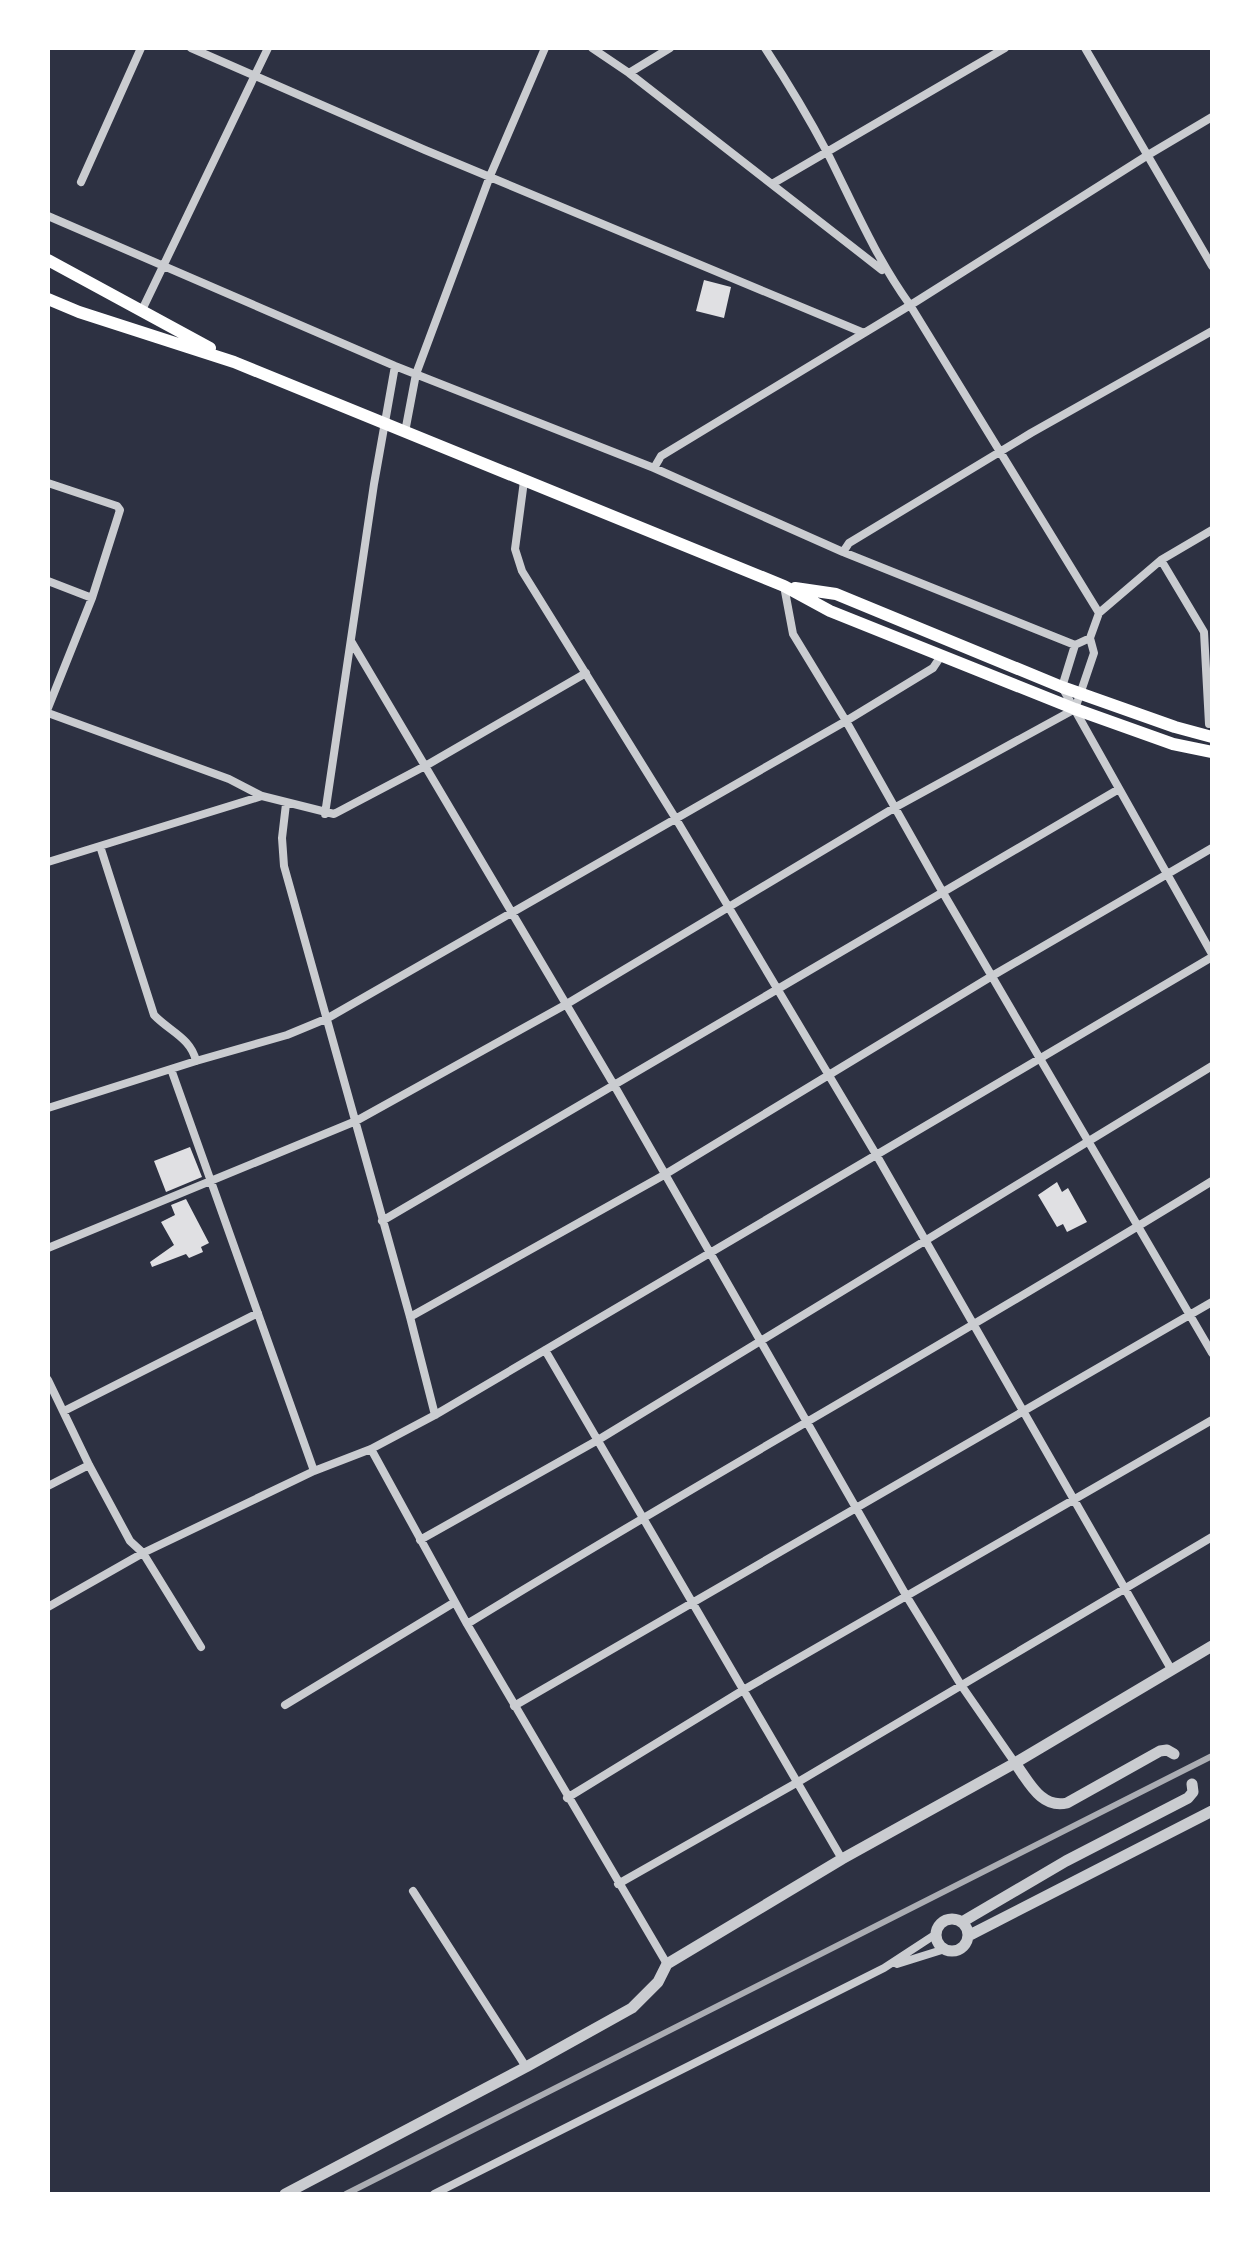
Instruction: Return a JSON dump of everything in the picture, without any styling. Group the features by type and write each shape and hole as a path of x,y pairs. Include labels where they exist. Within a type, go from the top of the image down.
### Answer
{"main road":[{"path":"48,260 234,362"},
{"path":"48,299 234,362 784,586 830,611 1075,709 1173,744 1212,752"},
{"path":"784,586 836,594 1062,687 1175,727 1211,730"}],"street":[{"path":"81,182 141,48"},
{"path":"191,48 864,333"},
{"path":"142,310 268,48"},
{"path":"405,432 416,374 490,176 545,48"},
{"path":"592,48 629,73 886,273"},
{"path":"629,73 670,48"},
{"path":"765,48 792,89 827,153 886,273 910,305 1099,613"},
{"path":"772,184 1005,48"},
{"path":"1085,48 1212,266"},
{"path":"654,468 661,456 1212,117"},
{"path":"48,216 395,366 654,468 843,552 1075,645 1090,638"},
{"path":"843,552 849,543 1212,331"},
{"path":"325,814 374,484 395,366"},
{"path":"524,481 516,527 517,560 877,1156 1022,1414 1171,1669"},
{"path":"48,483 117,506 120,510 92,598 48,710 229,779 262,796 325,814 343,811 586,673"},
{"path":"48,1248 356,1121 565,1005 894,808 1075,709 1094,653 1090,638 1099,613 1161,560 1212,530"},
{"path":"1161,560 1204,632 1211,730"},
{"path":"48,581 92,598"},
{"path":"784,586 793,634 1212,1353"},
{"path":"351,641 614,1085 907,1597 961,1685 1036,1793 1050,1803 1067,1803 1160,1751 1167,1750 1174,1754"},
{"path":"48,1607 143,1553 314,1471 371,1449 435,1415 1212,956 1062,687 1075,645"},
{"path":"48,1108 287,1035 328,1018 846,721 933,668 941,656"},
{"path":"382,1221 1119,789"},
{"path":"48,862 262,796"},
{"path":"286,804 282,838 284,866 435,1415"},
{"path":"100,846 154,1015 188,1042 196,1061"},
{"path":"410,1317 664,1175 992,976 1212,848"},
{"path":"420,1540 598,1440 1212,1066"},
{"path":"171,1069 314,1471"},
{"path":"467,1624 641,1517 973,1325 1212,1181"},
{"path":"514,1706 1212,1302"},
{"path":"64,1411 258,1313"},
{"path":"545,1350 842,1859"},
{"path":"48,1380 130,1541 143,1553 201,1647"},
{"path":"567,1798 745,1689 1212,1420"},
{"path":"371,1449 514,1706 667,1964"},
{"path":"48,1486 89,1465"},
{"path":"618,1884 798,1782 1212,1537"},
{"path":"285,1705 455,1602"},
{"path":"285,2194 632,2008 658,1982 667,1964 842,1859 1015,1763 1212,1646"},
{"path":"962,1922 1066,1861 1188,1798 1193,1792 1192,1784"},
{"path":"884,1968 945,1949 960,1949 968,1936 1212,1811"},
{"path":"413,1891 526,2067"},
{"path":"434,2194 884,1968 936,1934 944,1922 953,1919 962,1922 968,1936"},
{"path":"936,1934 945,1949"}],"building":[{"path":"704,280 731,287 724,318 696,311"},
{"path":"190,1147 202,1177 166,1192 154,1161"},
{"path":"1057,1182 1062,1192 1068,1188 1087,1222 1067,1232 1063,1224 1057,1227 1038,1195"},
{"path":"186,1199 209,1243 201,1247 203,1252 189,1258 186,1254 152,1267 150,1262 174,1245 161,1222 175,1215 171,1205"}],"railway":[{"path":"346,2194 1212,1756"}]}
